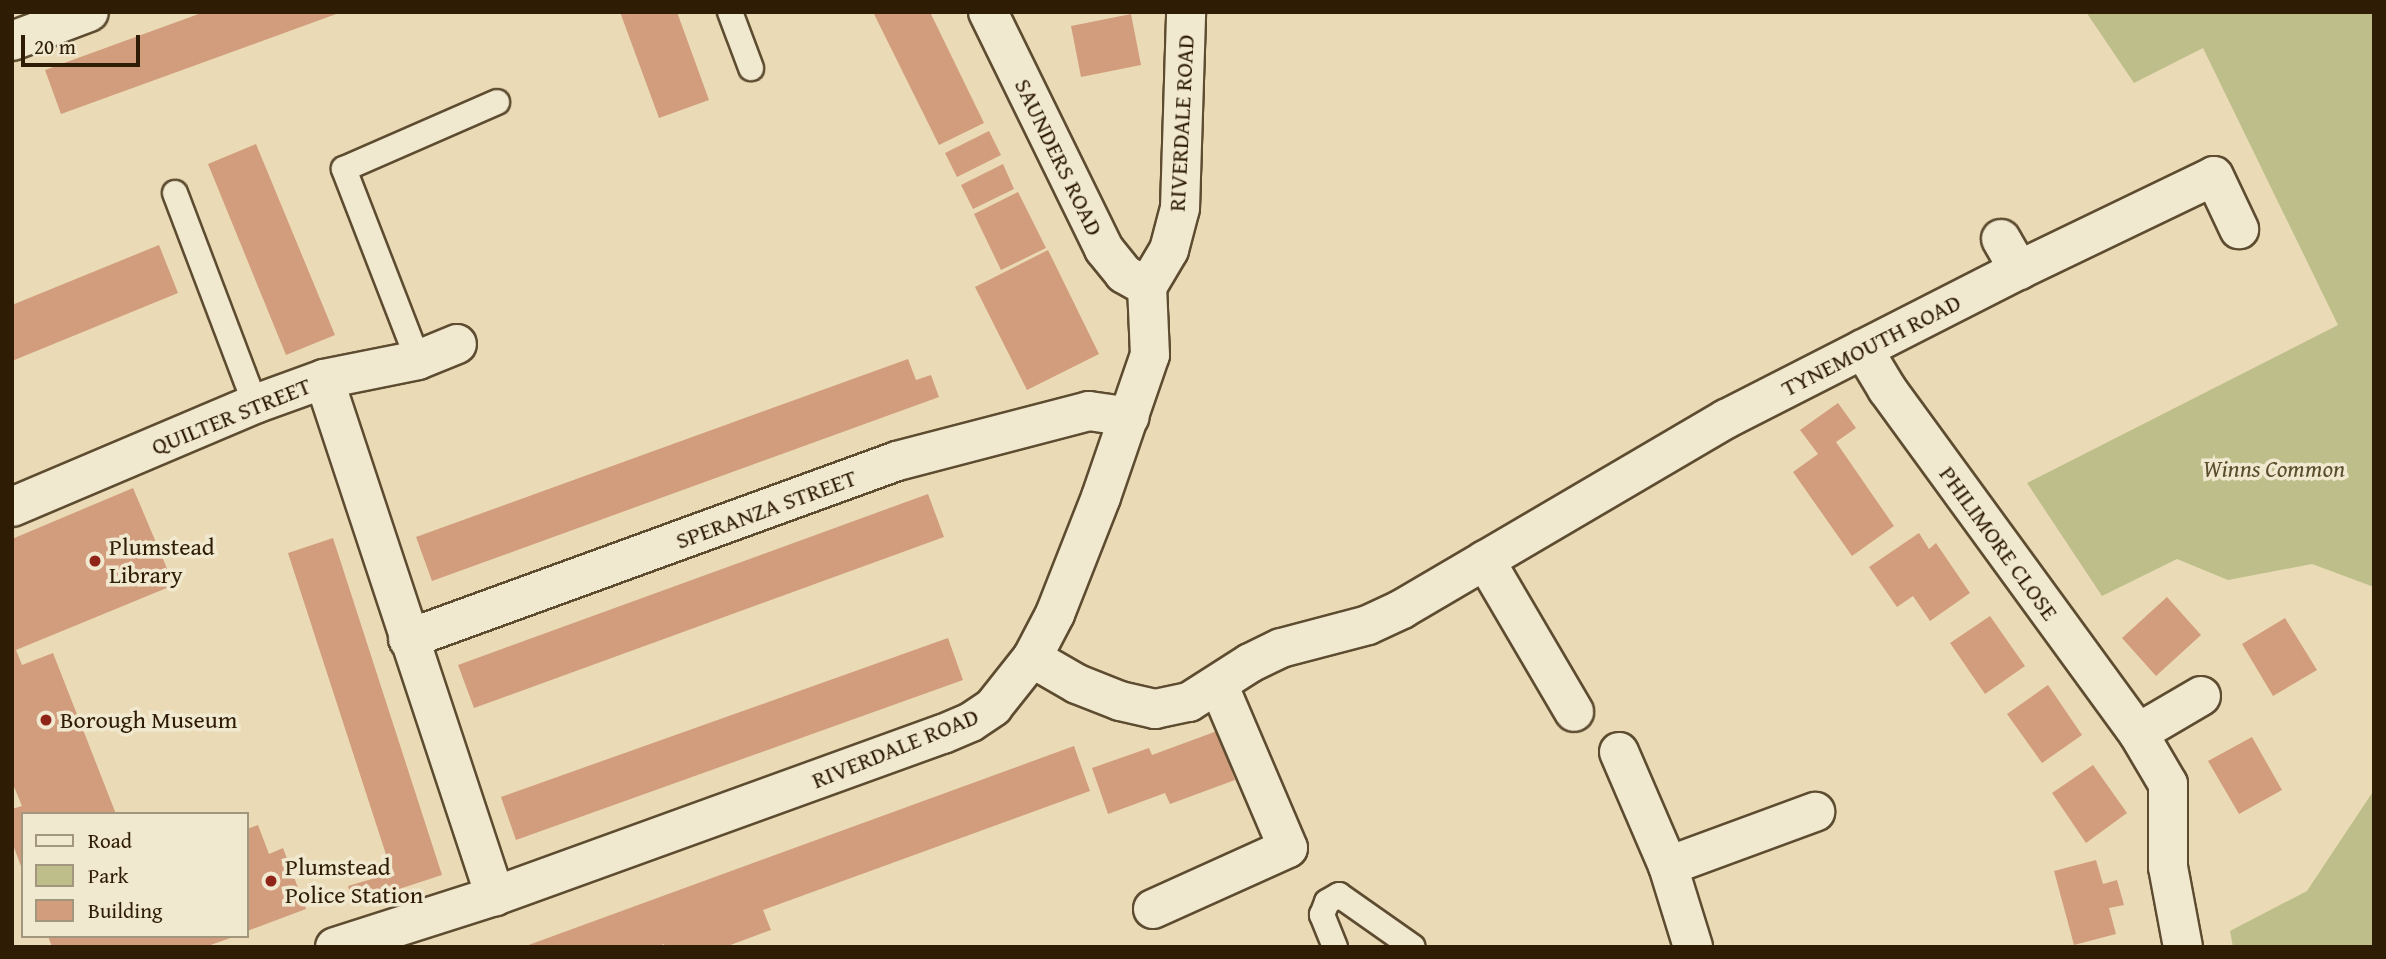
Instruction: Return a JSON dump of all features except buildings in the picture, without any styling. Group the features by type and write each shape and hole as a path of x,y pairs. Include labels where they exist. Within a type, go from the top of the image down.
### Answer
{"street":[{"path":"12,41 89,12"},
{"name":"SAUNDERS ROAD","path":"988,12 1104,249 1124,274 1147,288"},
{"name":"RIVERDALE ROAD","path":"335,947 495,896 971,722 993,707 1032,658 1055,614 1130,417 1150,355 1147,288 1168,250 1181,208 1185,12"},
{"name":"TYNEMOUTH ROAD","path":"1032,658 1077,684 1120,701 1155,709 1189,702 1219,686 1250,663 1281,648 1368,625 1402,609 1726,419 1863,349 2010,255 2214,176 2239,229"},
{"name":"QUILTER STREET","path":"12,507 255,404 324,379 418,360 457,344"},
{"name":"PHILIMORE CLOSE","path":"1863,349 1887,389 2138,733 2168,784 2168,867 2183,947"},
{"path":"324,379 495,896"},
{"name":"SPERANZA STREET","path":"408,639 897,461 1089,411 1130,417"},
{"path":"1485,560 1574,712"},
{"path":"1153,909 1288,848 1219,686"},
{"path":"2138,733 2201,696"},
{"path":"1619,752 1668,866 1693,947"},
{"path":"1668,866 1815,812"}],"lane":[{"path":"730,12 751,68"},
{"path":"418,360 344,169 497,102"},
{"path":"175,193 255,404"},
{"path":"1335,947 1322,915 1327,902 1339,895 1413,947"}],"green space":[{"name":"Winns Common","path":"2086,12 2374,12 2374,587 2312,564 2228,580 2177,559 2102,596 2027,483 2338,325 2203,48 2134,83"},
{"path":"2374,790 2374,947 2233,947 2230,931 2307,891"}],"place":[{"name":"Plumstead Library","path":"95,561"},
{"name":"Borough Museum","path":"46,720"},
{"name":"Plumstead Police Station","path":"271,881"}]}
